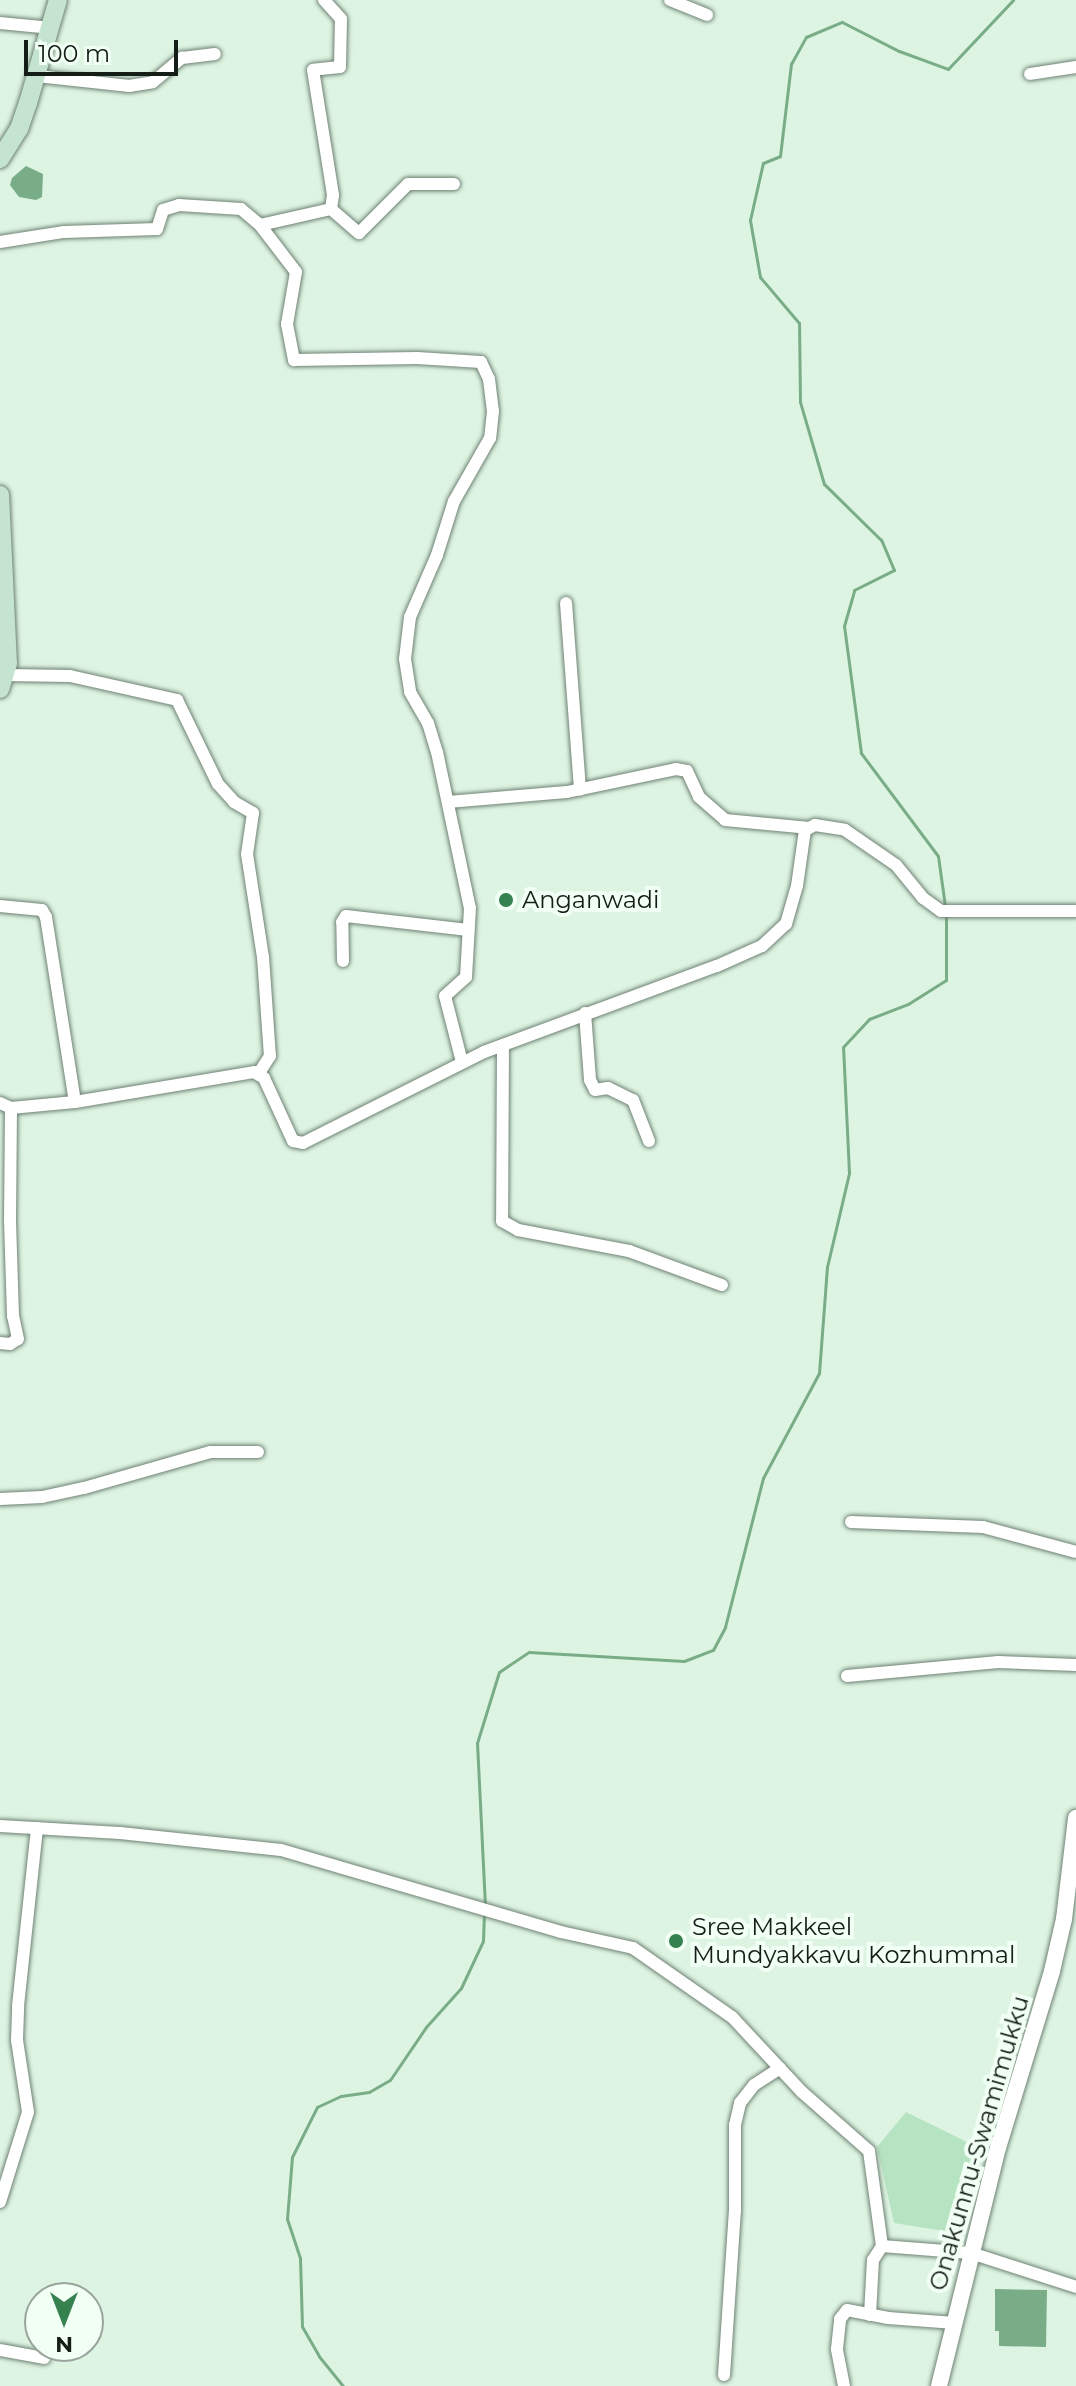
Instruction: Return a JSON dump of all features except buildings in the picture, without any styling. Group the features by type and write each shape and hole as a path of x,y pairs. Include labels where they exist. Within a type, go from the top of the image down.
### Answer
{"main road":[{"path":"0,159 19,129 58,0"},
{"path":"0,495 8,615 2,682"}],"street":[{"path":"324,0 341,19 340,67 313,70 333,195 331,209"},
{"path":"670,0 707,15"},
{"path":"0,23 52,28"},
{"path":"37,76 129,86 153,82 182,58 215,54"},
{"path":"1030,74 1076,67"},
{"path":"331,209 359,233 408,184 454,184"},
{"path":"0,242 64,232 157,229 163,210 179,205 241,209 260,225 296,272 287,324 294,360 401,357 481,362 489,379 493,411 490,438 454,501 437,555 410,617 405,659 410,692 428,723 470,908 466,977 460,986 445,996 462,1062"},
{"path":"260,225 331,209"},
{"path":"566,603 580,789"},
{"path":"0,1343 10,1344 18,1339 13,1316 5,1106 75,1102 259,1073 270,1056 263,957 247,854 253,813 234,802 218,784 177,700 70,676 2,682"},
{"path":"448,802 580,789 676,769 687,771 699,797 725,820 810,828"},
{"path":"259,1073 293,1141 303,1143 462,1062 762,946 786,924 797,886 805,830 824,824 845,830 896,865 923,898 946,910 1076,911"},
{"path":"0,906 42,910 46,917 75,1102"},
{"path":"343,961 342,922 346,916 468,930"},
{"path":"585,1013 590,1080 595,1090 608,1088 633,1100 649,1141"},
{"path":"503,1045 502,1221 518,1230 629,1251 722,1285"},
{"path":"0,1499 42,1497 84,1488 210,1452 231,1449 258,1452"},
{"path":"851,1522 983,1527 1076,1552"},
{"path":"847,1676 998,1662 1076,1665"},
{"name":"Onakunnu-Swamimukku","path":"939,2386 971,2253 1055,1958 1064,1919 1076,1818"},
{"path":"0,1826 120,1833 281,1850 561,1932 633,1948 732,2017 780,2068 869,2151 882,2246 873,2260 870,2315"},
{"path":"0,2202 28,2112 17,2040 18,2006 37,1828"},
{"path":"724,2375 735,2211 735,2125 740,2103 754,2085 780,2068"},
{"path":"882,2246 971,2253 1076,2287"},
{"path":"844,2386 837,2349 840,2319 847,2310 955,2323"},
{"path":"0,2350 24,2354"}],"shaded area":[{"path":"26,166 43,174 42,197 36,200 19,197 10,185 12,178"},
{"path":"906,2112 983,2150 956,2233 894,2223 877,2147"},
{"path":"995,2289 1047,2290 1046,2347 999,2346 999,2331 995,2331"}],"waterway":[{"path":"945,906 938,856 861,753 844,626 854,590 894,570 881,540 824,484 800,402 799,323 760,277 750,220 763,163 780,156 791,64 806,37 842,22 899,51 948,69 1013,0"},
{"path":"485,1906 477,1743 499,1672 529,1652 684,1661 713,1650 725,1627 763,1478 819,1373 827,1267 849,1173 843,1047 869,1019 908,1004 946,980 946,914"},
{"path":"343,2386 319,2356 302,2326 300,2258 287,2219 292,2157 317,2107 341,2096 369,2092 390,2080 426,2027 461,1988 483,1941 484,1914"}],"place":[{"name":"Anganwadi","path":"506,900"},
{"name":"Sree Makkeel Mundyakkavu Kozhummal","path":"676,1941"}]}
